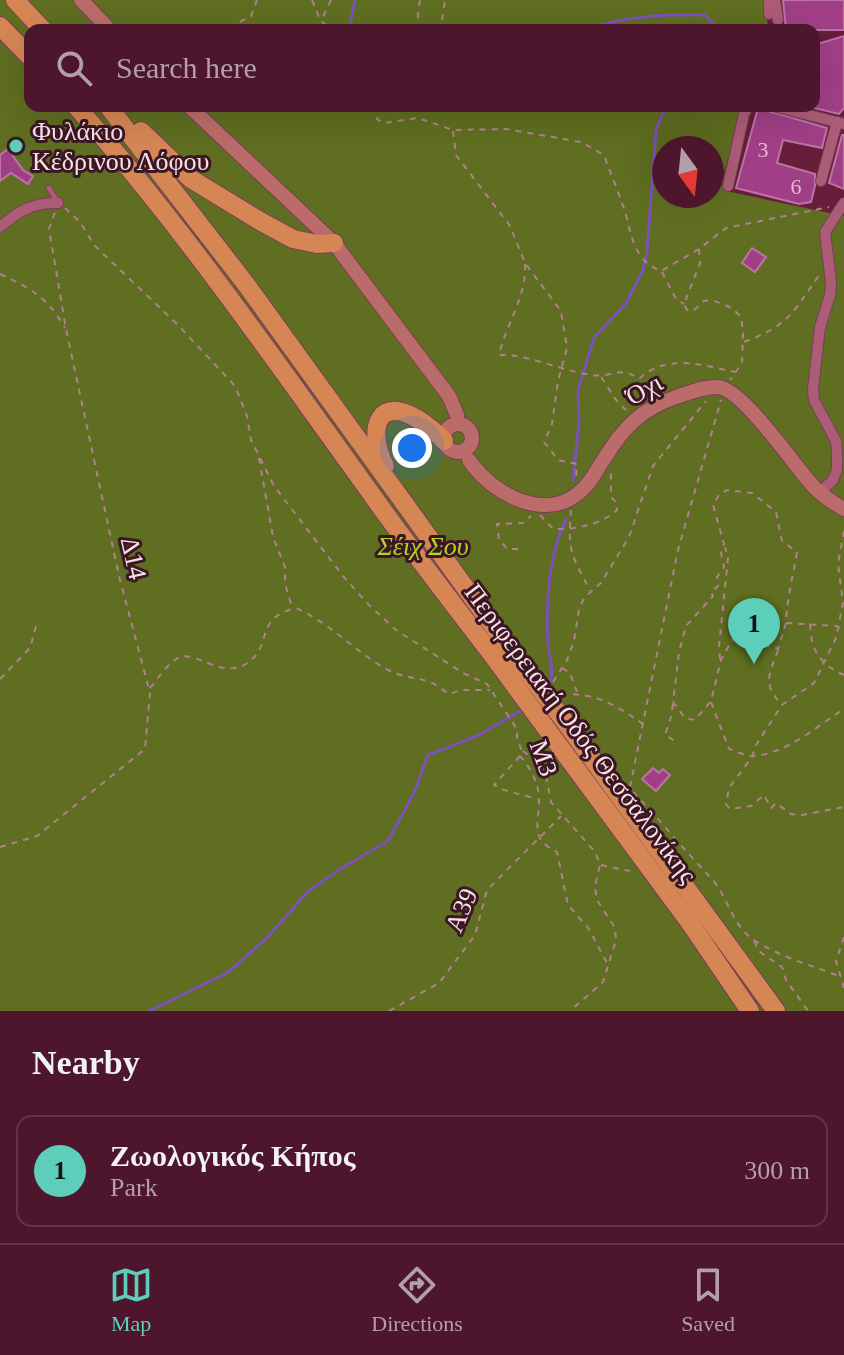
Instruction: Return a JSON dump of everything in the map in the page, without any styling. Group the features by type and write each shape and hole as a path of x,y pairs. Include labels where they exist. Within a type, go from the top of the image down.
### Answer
{"highway":[{"path":"22,7 38,24"},
{"path":"22,7 45,24"},
{"path":"0,26 24,51"},
{"name":"Περιφερειακή Οδός Θεσσαλονίκης","path":"81,112 155,199 229,296 386,514 507,659 563,719 776,1011"},
{"name":"Περιφερειακή Οδός Θεσσαλονίκης","path":"113,112 245,283 401,502 507,659 546,728 690,923 750,1011"},
{"path":"125,112 168,159 204,188 293,239 317,244 334,243"},
{"path":"401,502 378,448 375,434 379,418 393,410 407,412 459,438"}],"main road":[{"path":"81,0 104,24"},
{"name":"Όχι","path":"195,112 334,243 449,396 459,438 479,475 511,496 533,506 557,504 572,498 584,489 614,442 636,416 681,395 712,387 724,388"},
{"path":"724,388 748,407 820,492 844,509"}],"street":[{"path":"769,0 774,17 775,0"},
{"path":"728,186 745,112"},
{"path":"797,112 841,123 821,181"},
{"path":"0,227 29,206 58,203"},
{"path":"820,492 833,480 837,470 836,441 814,400 813,389 820,327 831,282 825,232 843,204"}],"lane":[{"path":"49,188 58,203"}],"path":[{"path":"236,24 251,16 257,0"},
{"path":"312,0 325,24"},
{"path":"321,21 331,0"},
{"path":"417,24 420,0"},
{"path":"441,24 445,0"},
{"path":"380,112 377,119 384,123 418,118 453,130 506,129 581,142 604,155 626,214 629,236 644,260 661,271 676,299 687,310 693,311 704,301 712,300 732,308 741,317 742,363 724,388 678,550 630,787 658,815 699,869 713,880 731,914 760,952 782,967 786,980 808,1011"},
{"path":"453,130 456,155 510,226 525,263 561,311 567,348 552,424 544,442 558,460 577,464 576,479"},
{"path":"58,203 80,222 94,245 118,270 223,371 242,400 251,440 274,486 369,605 396,630 463,673 487,684 492,690"},
{"name":"Δ14","path":"0,847 37,836 145,749 149,690 119,576 66,329 49,229 58,203"},
{"path":"661,271 699,249 726,228 843,204"},
{"path":"684,304 700,263 699,249"},
{"path":"525,263 522,295 499,355 600,376 617,371 629,372 639,379 651,368 676,362 735,372"},
{"path":"743,342 789,320 828,264"},
{"path":"0,274 37,292 51,305 66,329"},
{"path":"600,376 615,402 636,416"},
{"path":"553,682 574,641 579,609 620,554 653,466 708,398 724,388"},
{"path":"258,454 273,537 285,567 285,584 293,609"},
{"path":"721,660 719,646 728,558 713,505 720,493 728,490 752,493 776,512 782,541 797,552 787,596 786,623 768,680 773,695 782,705"},
{"path":"572,504 569,529 573,555 589,592"},
{"path":"844,531 838,564 843,603 836,638 814,683 782,705 756,745 752,757 729,788 726,804 730,809 751,806 764,795 771,808 776,803 791,814 802,815 844,807"},
{"path":"675,741 665,735 671,717 686,626 718,586 717,577 724,567 721,553 724,544"},
{"path":"149,690 177,658 186,656 232,669 247,663 261,647 268,623 280,612 296,608 315,616 362,653 409,679 428,681 449,694 462,690 492,690"},
{"path":"786,623 837,626 844,632"},
{"path":"810,623 814,653 823,663 844,675"},
{"path":"0,679 30,648 36,626"},
{"path":"673,702 685,718 695,720 711,701 721,660 732,640 742,638 752,647 778,649"},
{"path":"562,668 570,673 578,693"},
{"name":"Μ3","path":"492,690 517,729 522,751 520,756 529,766 539,799 539,837"},
{"path":"557,696 578,693 609,702 644,724"},
{"path":"711,701 729,749 752,757 811,733 844,709"},
{"path":"522,751 544,766 551,802 595,852 600,864 595,887 597,900 615,928 616,940 603,982 570,1011"},
{"path":"520,756 494,785 539,799"},
{"name":"Α39","path":"389,1011 439,983 475,935 487,890 561,815"},
{"path":"539,837 545,846 557,852 568,905 589,929 607,963"},
{"path":"600,864 630,871"},
{"path":"844,937 836,961 844,988"},
{"path":"753,939 781,956 839,976"}],"green space":[{"name":"Σέιχ Σου","path":"0,0 766,0 768,24 24,24 24,112 741,112 724,173 726,191 844,216 844,1011 0,1011"}],"building":[{"path":"783,0 844,0 844,30 820,30 820,24 785,24"},
{"path":"844,36 844,108 839,114 820,109 820,43"},
{"path":"757,112 772,112 827,128 822,148 783,140 777,163 815,174 811,202 799,204 736,188"},
{"path":"844,135 844,189 829,183"},
{"path":"8,149 23,170 33,176 28,184 11,173 0,181 0,155"},
{"path":"752,248 766,257 755,272 742,263"},
{"path":"653,768 659,773 663,769 670,775 656,791 642,779"}],"waterway":[{"path":"350,24 355,0"},
{"path":"604,24 627,19 688,15 705,15 713,24"},
{"path":"573,480 579,422 578,390 594,338 626,303 643,270 656,130 664,112"},
{"path":"548,686 552,670 547,627 548,595 555,548 566,519"},
{"path":"149,1011 227,973 268,937 307,892 388,841 414,793 428,755 477,736 522,710"}],"place":[{"name":"Φυλάκιο Κέδρινου Λόφου","path":"16,146"},
{"name":"Ζωολογικός Κήπος","path":"754,664"}]}
